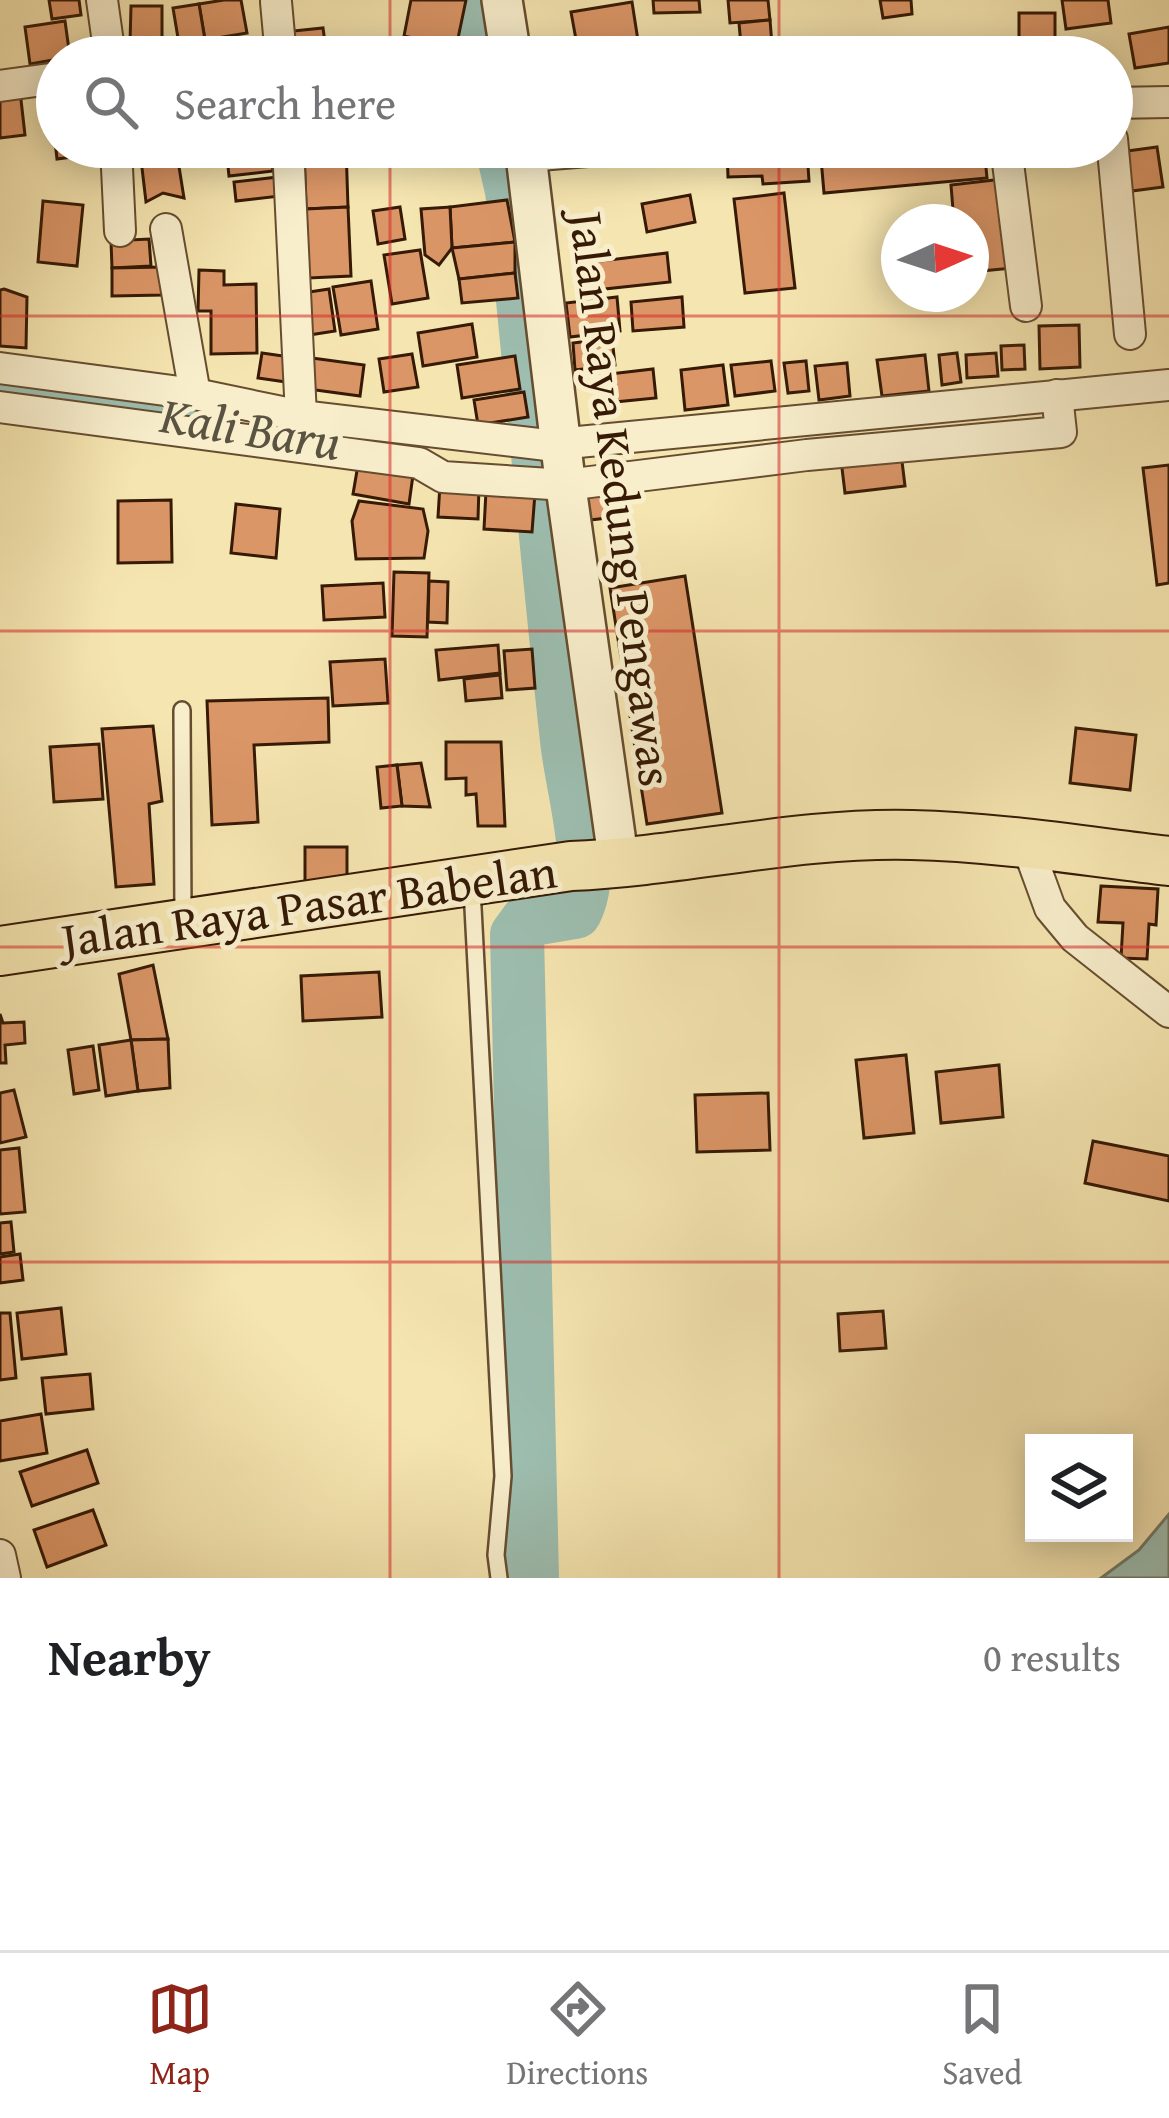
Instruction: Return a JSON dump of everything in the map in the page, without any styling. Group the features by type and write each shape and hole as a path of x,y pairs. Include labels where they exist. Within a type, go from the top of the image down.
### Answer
{"main road":[{"name":"Jalan Raya Pasar Babelan","path":"0,952 471,880 802,839 911,835 1169,861"}],"street":[{"path":"102,0 107,36"},
{"path":"502,0 508,36"},
{"path":"275,2 279,36"},
{"path":"0,86 36,81"},
{"path":"1133,103 1169,102"},
{"path":"117,168 120,231"},
{"path":"289,168 301,416"},
{"name":"Jalan Raya Kedung Pengawas","path":"528,168 555,459 619,864"},
{"path":"1009,168 1026,306"},
{"path":"1115,168 1130,334"},
{"path":"166,230 196,394"},
{"path":"0,368 196,394 555,459"},
{"path":"0,407 419,463 443,476 555,459 806,438 1058,407 1169,385"},
{"path":"1027,845 1050,908 1075,938 1169,1012"},
{"path":"0,1555 5,1578"}],"lane":[{"path":"182,710 183,922"},
{"path":"471,880 503,1476 496,1555 499,1578"}],"shaded area":[{"path":"1169,1514 1169,1578 1101,1578 1139,1550"}],"building":[{"path":"49,0 79,0 81,15 52,19"},
{"path":"241,0 247,33 204,36 199,4"},
{"path":"411,0 466,0 458,36 404,36"},
{"path":"653,0 699,0 700,12 654,13"},
{"path":"728,0 768,0 770,20 730,23"},
{"path":"880,0 911,0 912,14 883,18"},
{"path":"1062,0 1108,0 1111,23 1066,29"},
{"path":"632,2 637,36 575,36 571,12"},
{"path":"199,4 204,36 178,36 173,8"},
{"path":"131,6 162,6 162,36 130,36"},
{"path":"1019,13 1055,13 1055,36 1019,36"},
{"path":"770,20 771,36 740,36 739,23"},
{"path":"65,21 67,36 36,36 36,63 30,64 25,27"},
{"path":"1169,27 1169,63 1135,68 1129,34"},
{"path":"323,28 324,36 294,36 293,31"},
{"path":"20,91 25,135 0,138 0,93"},
{"path":"1157,147 1163,187 1132,191 1133,150"},
{"path":"142,168 179,168 184,198 163,193 146,202"},
{"path":"228,168 273,168 273,171 229,176"},
{"path":"305,168 347,168 348,207 306,209"},
{"path":"728,168 808,168 809,181 763,184 762,176 728,177"},
{"path":"822,168 986,168 987,178 824,193"},
{"path":"278,177 280,196 236,201 234,182"},
{"path":"1003,179 1013,268 989,270 989,204 953,204 951,185"},
{"path":"784,193 795,288 745,293 734,199"},
{"path":"690,195 695,222 647,232 642,204"},
{"path":"507,200 515,242 452,248 450,207"},
{"path":"43,201 83,205 77,266 38,262"},
{"path":"348,207 351,276 309,278 306,209"},
{"path":"400,207 405,239 378,244 373,211"},
{"path":"450,207 452,248 439,265 425,255 421,209"},
{"path":"149,239 151,266 112,268 111,241"},
{"path":"515,242 515,273 459,279 452,248"},
{"path":"420,250 428,298 392,304 384,255"},
{"path":"667,253 670,282 595,290 592,262"},
{"path":"162,267 163,295 112,296 112,268"},
{"path":"199,270 224,271 224,285 256,284 257,353 211,354 211,311 198,311"},
{"path":"515,273 518,298 462,303 459,279"},
{"path":"371,281 378,329 341,335 333,287"},
{"path":"329,289 335,331 303,336 296,294"},
{"path":"0,290 27,297 26,348 0,346"},
{"path":"617,297 620,331 570,337 566,303"},
{"path":"682,297 684,327 633,331 631,302"},
{"path":"472,324 477,357 423,366 418,333"},
{"path":"1079,325 1080,367 1040,369 1039,326"},
{"path":"612,338 615,365 575,370 573,343"},
{"path":"1024,345 1025,369 1002,370 1001,346"},
{"path":"262,353 297,358 293,383 258,378"},
{"path":"957,353 961,382 942,385 939,355"},
{"path":"996,353 998,376 967,378 966,355"},
{"path":"412,354 418,387 384,392 379,359"},
{"path":"925,355 929,391 882,396 877,360"},
{"path":"515,356 520,389 462,398 457,365"},
{"path":"312,358 364,365 360,396 308,389"},
{"path":"771,361 775,391 735,396 731,365"},
{"path":"806,361 809,391 788,393 784,363"},
{"path":"847,363 850,396 819,400 815,366"},
{"path":"723,365 728,405 685,410 681,370"},
{"path":"653,369 656,398 604,403 601,375"},
{"path":"524,392 528,417 478,425 474,400"},
{"path":"901,453 905,486 845,493 841,460"},
{"path":"359,459 414,468 409,504 353,494"},
{"path":"1169,465 1169,583 1157,585 1143,468"},
{"path":"440,484 479,486 478,519 438,517"},
{"path":"620,486 624,516 590,520 587,490"},
{"path":"486,491 535,493 532,532 484,529"},
{"path":"171,500 172,562 118,563 118,501"},
{"path":"359,501 423,509 428,531 424,558 356,559 352,521"},
{"path":"236,504 280,509 276,558 231,553"},
{"path":"394,572 429,573 427,637 392,636"},
{"path":"685,576 722,813 647,824 610,588"},
{"path":"429,581 448,582 447,623 428,622"},
{"path":"383,583 385,617 324,620 322,586"},
{"path":"498,645 500,673 439,680 436,650"},
{"path":"532,649 535,688 507,690 504,651"},
{"path":"385,659 388,703 333,706 330,662"},
{"path":"500,675 502,698 466,701 464,679"},
{"path":"328,698 329,742 254,745 258,822 212,825 207,701"},
{"path":"153,726 162,801 149,804 154,884 116,887 102,729"},
{"path":"1076,728 1136,735 1130,790 1070,783"},
{"path":"446,742 501,742 505,826 478,826 476,794 466,795 466,778 446,779"},
{"path":"99,744 103,799 54,802 50,747"},
{"path":"421,763 430,807 402,806 397,765"},
{"path":"397,765 402,806 381,808 377,767"},
{"path":"305,847 347,847 347,887 305,887"},
{"path":"1101,886 1158,889 1156,925 1149,924 1147,959 1121,958 1123,923 1098,922"},
{"path":"153,965 168,1039 131,1040 119,974"},
{"path":"379,972 382,1017 303,1021 301,976"},
{"path":"0,1014 3,1023 24,1022 25,1043 5,1045 6,1063 0,1063"},
{"path":"168,1039 170,1088 138,1091 131,1040"},
{"path":"131,1040 138,1091 106,1096 99,1045"},
{"path":"93,1046 99,1090 74,1094 68,1050"},
{"path":"906,1055 914,1133 864,1138 856,1060"},
{"path":"999,1065 1003,1117 941,1123 936,1072"},
{"path":"14,1090 26,1137 0,1143 0,1093"},
{"path":"768,1093 770,1150 697,1152 695,1095"},
{"path":"1093,1141 1169,1156 1169,1201 1085,1183"},
{"path":"19,1148 25,1212 0,1214 0,1150"},
{"path":"11,1222 14,1252 0,1254 0,1223"},
{"path":"20,1254 23,1280 0,1283 0,1257"},
{"path":"61,1308 66,1354 22,1359 17,1313"},
{"path":"883,1311 886,1348 840,1351 838,1314"},
{"path":"0,1313 10,1313 16,1378 0,1380"},
{"path":"90,1374 93,1409 46,1414 42,1378"},
{"path":"41,1414 47,1453 0,1461 0,1421"},
{"path":"87,1450 98,1483 32,1506 20,1472"},
{"path":"93,1510 106,1545 47,1567 34,1530"}],"waterway":[{"path":"474,0 480,36"},
{"path":"507,168 567,740 584,851 575,912 528,920 517,935 532,1578"},
{"name":"Kali Baru","path":"0,390 176,417"}]}
